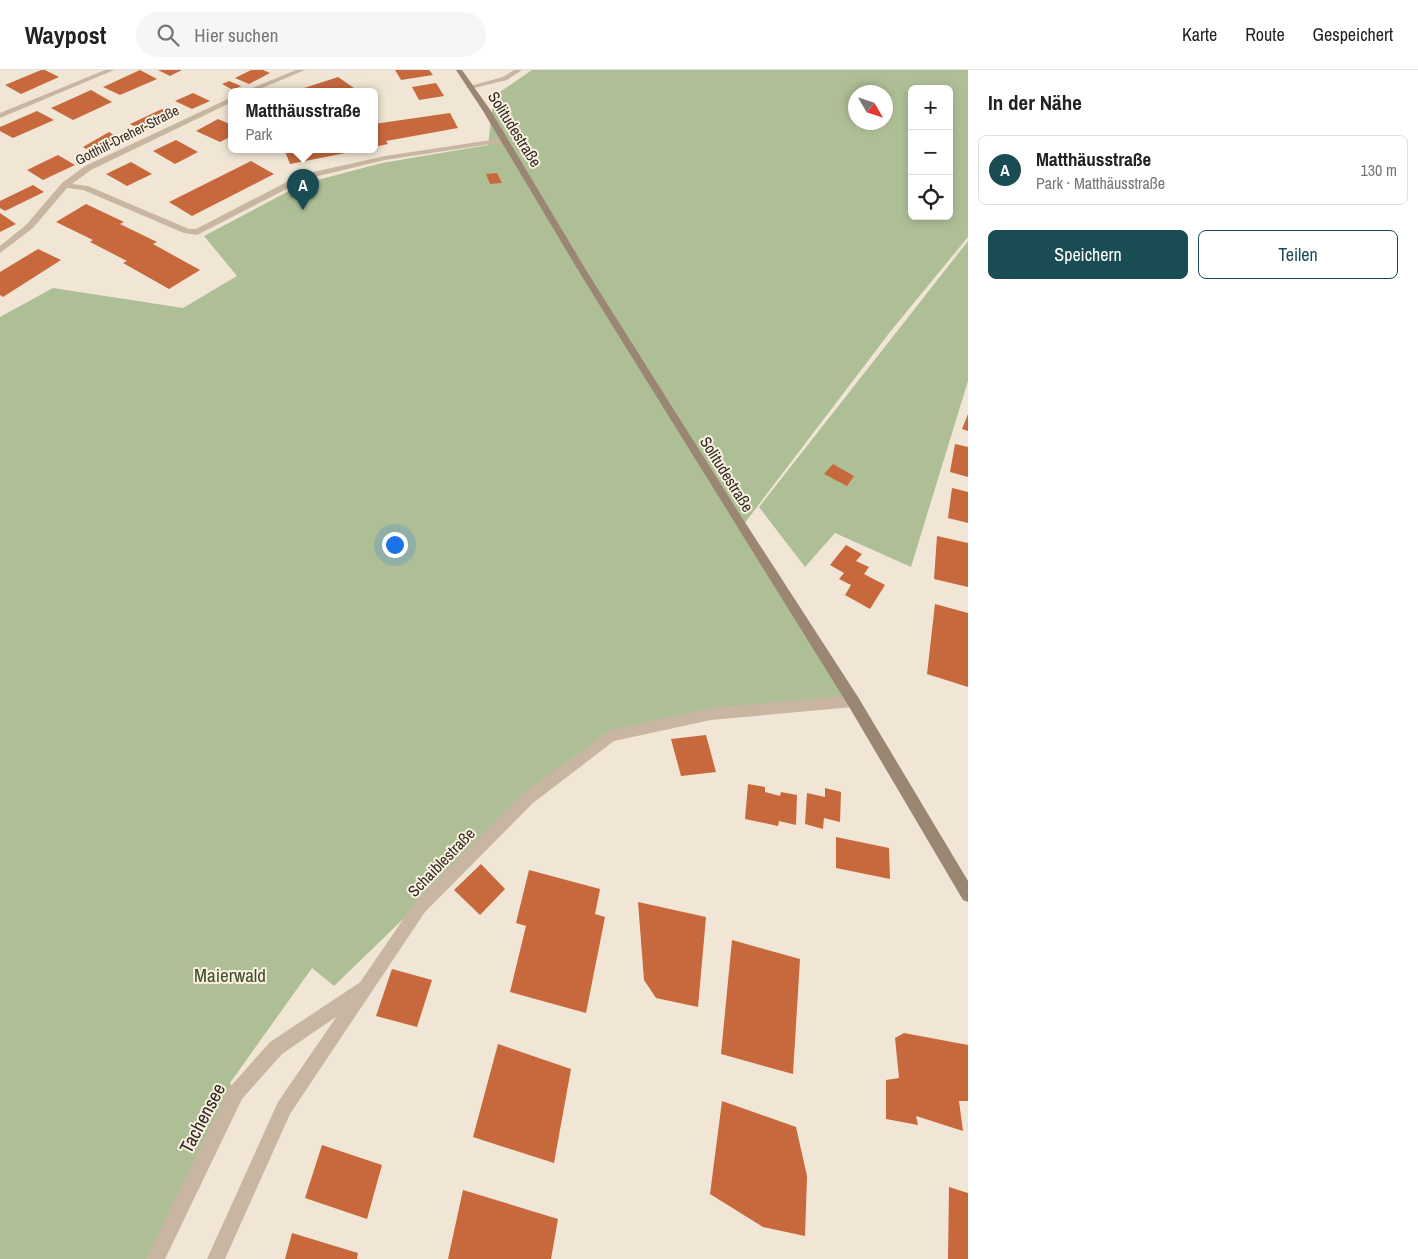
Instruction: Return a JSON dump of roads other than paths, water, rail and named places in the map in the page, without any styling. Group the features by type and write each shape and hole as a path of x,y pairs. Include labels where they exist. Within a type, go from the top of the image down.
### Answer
{"main road":[{"name":"Solitudestraße","path":"459,70 487,111 734,516 853,701 968,895"}],"street":[{"path":"0,116 111,70"},
{"path":"257,88 302,70"},
{"path":"470,86 506,79 520,70"},
{"name":"Gotthilf-Dreher-Straße","path":"0,250 30,226 65,185 88,168 228,101"},
{"path":"65,185 85,188 187,231 198,232 303,178 344,166 385,158 504,140"},
{"name":"Schaiblestraße","path":"216,1259 284,1108 366,986 420,907 528,798 611,736 711,714 853,701"},
{"name":"Tachensee","path":"155,1259 236,1093 276,1048 366,986"}],"place":[{"name":"Matthäusstraße","path":"303,210"}],"park label":[{"name":"Maierwald","path":"230,975"}]}
